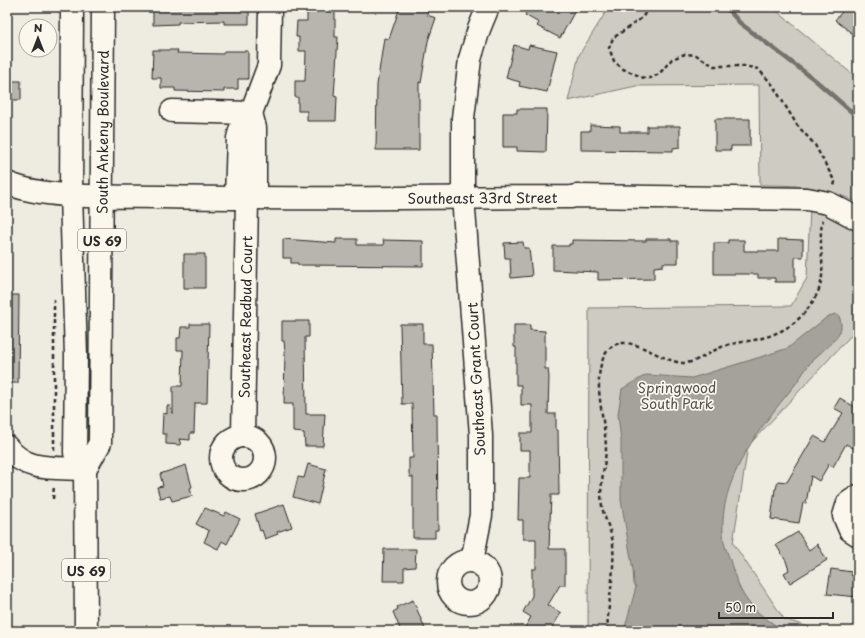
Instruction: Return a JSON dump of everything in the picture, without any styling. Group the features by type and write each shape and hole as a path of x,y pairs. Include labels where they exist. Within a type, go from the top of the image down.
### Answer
{"street":[{"name":"US 69","path":"72,7 71,194 76,356 75,453 84,469 86,509 86,631"},
{"name":"South Ankeny Boulevard","path":"84,469 100,443 103,7"},
{"name":"Southeast Redbud Court","path":"243,436 246,198 238,138 243,120 252,113 269,65 270,7"},
{"name":"Southeast Grant Court","path":"472,561 481,515 481,435 463,197 464,100 470,59 479,29 488,7"},
{"path":"172,111 252,113"},
{"name":"Southeast 33rd Street","path":"7,183 18,188 71,194 246,198 576,196 795,198 828,203 858,219"},
{"path":"7,447 12,454 25,463 38,468 84,469"},
{"path":"858,496 848,503 844,516 850,530 858,535"}],"path":[{"path":"607,631 612,579 613,542 602,504 601,485 606,449 599,376 601,364 605,354 612,346 621,343 642,347 674,362 691,363 725,345 768,337 787,329 807,310 817,294 821,283 823,272 821,237 822,222 835,182 815,145 797,125 772,84 762,72 753,67 714,66 696,55 685,54 672,59 659,74 651,78 644,78 624,69 614,61 610,48 613,38 642,18 649,7"}],"green space":[{"path":"609,7 772,7 858,79 858,203 846,197 822,190 786,185 760,185 759,85 636,86 568,101 579,55"},
{"name":"Springwood South Park","path":"810,208 836,216 858,230 858,328 748,446 733,543 784,619 821,631 588,631 589,308 791,306 807,278"}],"shaded area":[{"path":"835,314 839,316 841,324 841,329 838,335 811,362 754,439 742,458 726,499 723,520 724,542 738,585 748,602 755,610 785,631 624,631 636,587 634,584 621,500 621,441 618,414 622,389 646,375 692,378 788,348 827,317"}],"building":[{"path":"153,7 249,7 249,24 224,24 224,21 178,22 178,24 153,25"},
{"path":"307,7 335,7 335,37 338,37 334,96 337,97 336,121 307,121 307,111 298,111 298,97 295,97 295,81 305,81 306,51 299,51 299,37 296,37 297,21 307,21"},
{"path":"400,7 425,7 424,9 428,11 427,15 436,18 428,41 421,83 419,82 419,150 376,150 377,85 384,38 389,39"},
{"path":"529,7 577,7 560,38 537,26 539,23 525,15"},
{"path":"846,7 858,7 858,38 835,20"},
{"path":"514,45 528,49 529,45 557,51 547,92 519,86 520,82 506,78"},
{"path":"153,50 178,50 177,53 223,54 224,51 248,51 248,79 238,79 238,89 224,89 224,92 175,91 175,88 161,88 161,78 152,78"},
{"path":"7,81 21,81 21,100 7,100"},
{"path":"517,109 547,109 546,152 517,151 517,147 503,147 503,113 517,113"},
{"path":"715,119 750,119 750,146 731,146 731,150 715,150"},
{"path":"590,125 620,126 620,132 647,132 647,126 680,126 680,147 673,148 673,151 581,150 581,131 590,131"},
{"path":"283,239 336,243 336,239 357,239 357,245 384,245 383,240 423,241 423,266 298,265 298,263 291,263 291,258 283,258"},
{"path":"646,239 671,239 671,241 678,241 678,263 663,263 663,266 654,267 654,279 598,280 598,272 553,270 553,246 569,246 569,244 572,244 572,240 646,241"},
{"path":"778,239 803,240 803,257 795,257 795,282 775,282 775,278 758,278 758,274 714,274 714,243 728,243 728,240 744,240 744,251 778,251"},
{"path":"523,242 524,248 529,248 532,276 511,278 510,258 505,258 504,243"},
{"path":"184,254 205,254 205,288 184,288"},
{"path":"7,295 19,295 18,383 7,383"},
{"path":"282,321 309,321 309,337 305,337 306,414 325,414 323,446 305,446 304,433 293,432 293,404 284,404 285,351 284,341 282,341"},
{"path":"190,324 209,324 207,403 195,403 194,433 190,433 190,440 179,439 181,445 166,444 166,434 162,434 163,413 167,414 167,406 170,406 173,414 173,386 182,386 183,350 177,350 177,338 180,338 181,327 190,327"},
{"path":"400,324 423,324 423,344 432,344 434,414 437,414 438,530 435,530 435,538 413,538 413,477 410,477 409,473 409,458 413,458 412,404 402,404"},
{"path":"514,325 530,325 530,330 545,331 545,369 548,369 549,377 548,414 556,414 556,430 558,430 559,495 551,495 549,549 565,549 565,585 560,585 548,605 561,613 550,631 523,631 531,617 523,612 532,596 532,569 536,569 536,539 523,539 523,520 518,520 519,478 530,478 530,450 520,450 520,433 532,433 532,405 521,405 521,385 516,385 516,347 514,347"},
{"path":"840,398 858,409 858,451 846,444 833,467 829,464 819,481 811,476 806,503 803,503 799,523 771,519 775,489 778,481 787,482 814,436 825,442 843,413 834,408"},
{"path":"308,464 326,469 318,504 293,497 298,477 304,478"},
{"path":"186,465 192,487 190,488 192,496 172,501 170,496 160,498 157,487 163,486 160,474"},
{"path":"284,504 292,527 277,532 278,534 265,539 262,530 260,531 255,514"},
{"path":"205,508 224,516 226,512 240,519 227,544 222,541 218,549 204,542 209,531 196,524"},
{"path":"798,532 809,550 817,544 827,560 790,583 784,573 789,570 786,561 776,545"},
{"path":"384,549 416,549 415,567 404,568 404,581 383,581"},
{"path":"831,569 852,572 851,575 858,576 858,597 827,594"},
{"path":"413,600 426,631 401,631 393,612 398,609 397,607"}],"waterway":[{"path":"726,7 740,23 815,80 854,114 858,122"},
{"path":"856,162 858,158"}]}
